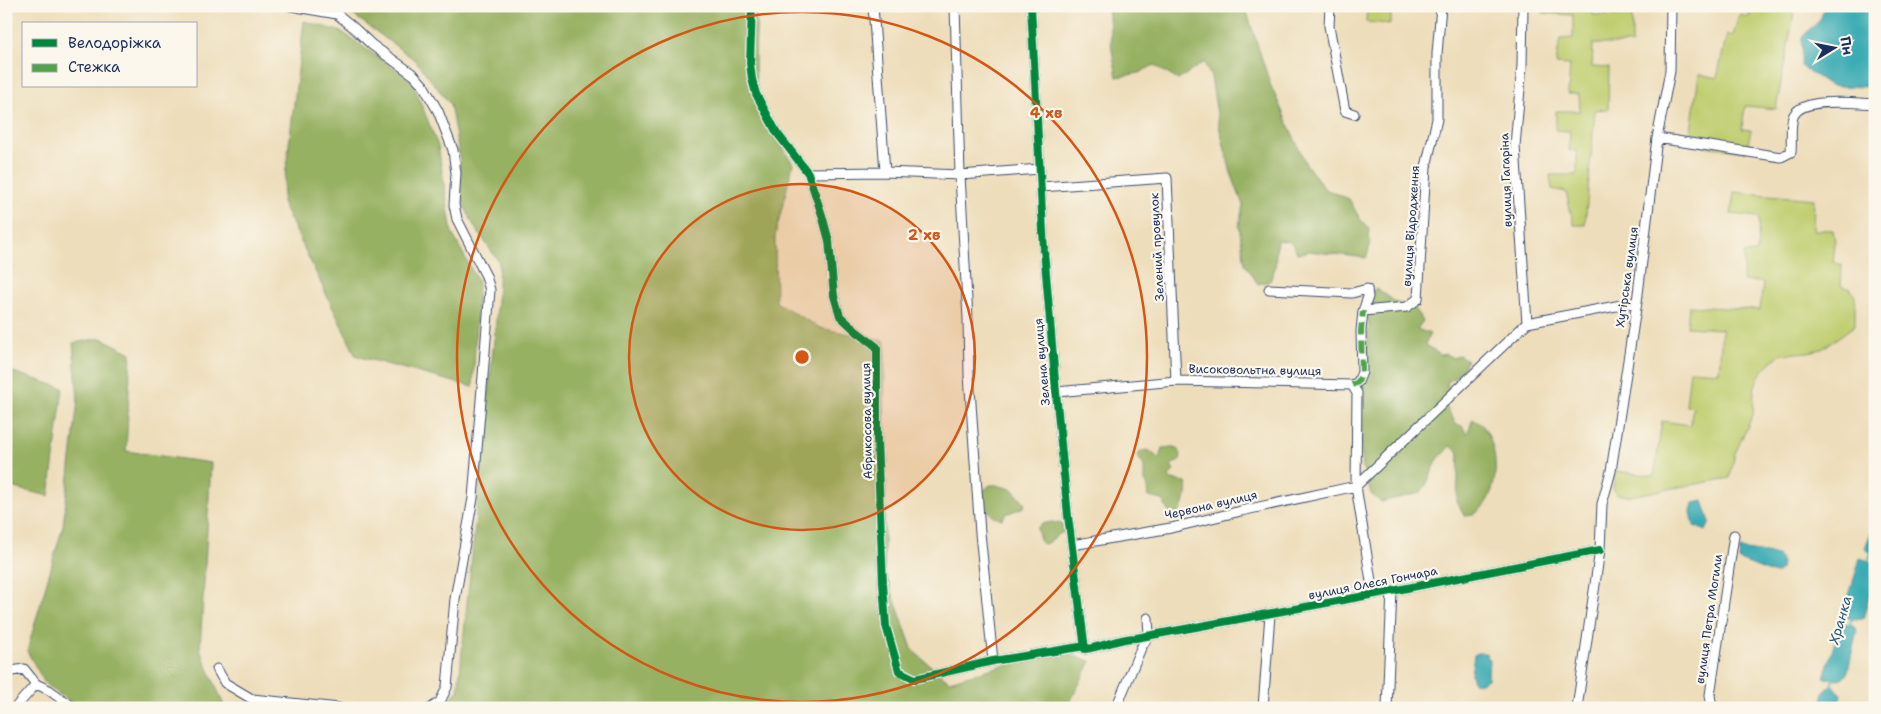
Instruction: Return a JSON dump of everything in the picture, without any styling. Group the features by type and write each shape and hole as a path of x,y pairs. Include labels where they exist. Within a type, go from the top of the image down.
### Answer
{"street":[{"path":"291,6 337,14 372,45 414,75 423,85 438,111 453,150 456,173 454,205 457,219 482,267 490,290 473,498 455,599 447,687 440,702 431,708"},
{"name":"Абрикосова вулиця","path":"752,6 750,63 756,94 777,133 808,173 829,241 834,296 840,316 877,347 877,439 886,626 899,671 914,678 993,661 1085,646"},
{"path":"873,6 885,172"},
{"path":"955,6 969,375 980,533 993,661"},
{"name":"Зелена вулиця","path":"1031,6 1041,187 1056,392 1085,646"},
{"path":"1330,6 1329,26 1345,111 1354,114"},
{"name":"вулиця Відродження","path":"1363,311 1407,307 1418,299 1426,167 1437,119 1437,54 1441,6"},
{"name":"вулиця Гагаріна","path":"1524,6 1522,66 1515,146 1527,323"},
{"name":"Хутірська вулиця","path":"1577,708 1600,550 1602,504 1610,471 1637,302 1658,138 1670,71 1671,6"},
{"path":"1658,138 1781,157 1791,152 1794,117 1798,110 1813,103 1875,104"},
{"path":"808,173 885,172 960,175 1040,169"},
{"name":"Зелений провулок","path":"1041,187 1167,178 1176,381"},
{"path":"1269,290 1352,292 1367,289 1368,297 1363,311 1361,331 1362,372 1358,382 1352,385 1357,393 1356,486 1373,594"},
{"path":"1356,486 1527,323 1637,302"},
{"name":"Високовольтна вулиця","path":"1056,392 1176,381 1352,385"},
{"name":"Червона вулиця","path":"1072,545 1171,528 1356,486"},
{"name":"вулиця Петра Могили","path":"1712,708 1710,695 1734,535"},
{"name":"вулиця Олеся Гончара","path":"1149,635 1270,614 1600,550"},
{"path":"1387,708 1392,591"},
{"path":"1263,708 1270,614"},
{"path":"1116,708 1141,648 1149,635 1148,618"},
{"path":"1085,646 1085,649 1122,638 1136,638 1149,635"},
{"path":"1136,638 1141,641 1141,648"},
{"path":"6,668 12,672 24,669 36,684 74,708"},
{"path":"216,669 225,683 252,699 339,708"},
{"path":"15,708 36,684"}],"green space":[{"path":"341,6 757,6 756,94 768,124 793,164 775,236 776,302 820,328 885,341 884,570 913,651 949,681 1001,666 1062,653 1091,661 1067,708 438,708 458,691 496,321 499,262 474,226 461,199 459,154 450,104 415,60"},
{"path":"1108,6 1245,6 1270,84 1306,164 1325,189 1349,199 1360,219 1369,229 1370,246 1366,258 1309,251 1298,254 1291,242 1277,240 1275,268 1270,281 1258,284 1245,264 1239,226 1243,205 1231,173 1219,126 1211,77 1204,62 1178,80 1154,65 1139,73 1117,77 1112,50"},
{"path":"1367,6 1391,6 1391,24 1366,22"},
{"path":"1543,6 1593,6 1593,15 1632,16 1632,44 1593,44 1592,67 1609,68 1608,109 1595,110 1585,225 1574,225 1566,192 1552,189 1550,175 1577,175 1577,150 1569,151 1570,131 1556,130 1556,111 1580,111 1579,94 1568,94 1570,65 1556,64 1560,39 1573,38 1573,15 1543,13"},
{"path":"1752,6 1771,6 1794,13 1776,109 1745,106 1742,129 1751,130 1746,152 1689,144 1699,74 1717,78 1727,34 1733,36 1739,15 1749,17"},
{"path":"304,21 342,32 412,81 438,146 452,233 478,282 473,387 356,356 282,202"},
{"path":"1734,192 1814,199 1813,230 1833,230 1835,243 1833,262 1842,265 1841,286 1851,289 1855,297 1855,325 1822,349 1778,356 1764,369 1754,389 1753,415 1735,453 1730,478 1629,496 1616,494 1613,489 1615,471 1654,476 1662,421 1690,425 1693,407 1686,406 1690,370 1719,372 1722,329 1687,327 1689,306 1760,310 1763,282 1743,281 1744,253 1757,253 1759,217 1731,214"},
{"path":"1378,289 1399,304 1413,307 1423,321 1417,329 1430,334 1425,344 1440,355 1446,354 1453,358 1459,355 1467,360 1460,374 1447,382 1451,398 1446,405 1455,424 1462,426 1467,434 1473,419 1483,426 1490,439 1495,461 1495,473 1490,496 1474,514 1465,516 1457,502 1459,452 1450,446 1438,459 1426,485 1420,493 1381,502 1371,494 1363,468 1360,438 1359,380 1364,373 1369,324 1363,299 1365,293"},
{"path":"101,338 131,353 126,451 211,463 200,649 225,708 80,708 46,685 27,651 63,526 78,400 73,343"},
{"path":"6,367 13,372 63,388 49,496 6,486"},
{"path":"1163,448 1177,448 1181,455 1180,460 1171,465 1174,470 1169,477 1172,480 1186,482 1187,490 1184,503 1178,514 1172,515 1167,510 1163,500 1149,497 1148,487 1144,478 1144,466 1138,457 1139,453 1147,450 1160,458"},
{"path":"990,485 1012,489 1025,503 1024,507 1006,514 1002,519 990,514 982,492"},
{"path":"1052,522 1062,524 1063,532 1045,544 1041,543 1037,528 1042,524"}],"water":[{"path":"1825,6 1875,6 1875,87 1831,86 1801,66 1802,37 1820,20"},
{"path":"1703,501 1710,522 1706,531 1694,526 1691,512 1693,503"},
{"path":"1875,523 1875,553 1867,551 1865,548"},
{"path":"1740,549 1778,555 1782,562 1781,570 1775,574 1739,560"},
{"path":"1860,558 1875,563 1875,576 1863,619 1855,620 1843,616"},
{"path":"1841,622 1853,626 1857,630 1847,675 1838,680 1824,677"},
{"path":"1486,653 1489,660 1488,679 1481,683 1473,682 1471,674 1474,655"},
{"path":"1832,686 1841,694 1839,708 1820,708 1825,690"}],"waterway":[{"name":"Хранка","path":"1868,562 1872,550"},
{"name":"Хранка","path":"1849,627 1852,617"},
{"name":"Хранка","path":"1830,689 1834,677"}],"marked path":[{"path":"1352,385 1358,382 1362,372 1361,331 1363,311"}],"cycle path":[{"path":"752,6 750,63 756,94 777,133 808,173 829,241 834,296 840,316 877,347 877,439 883,583 886,626 899,671 915,679 993,661 1085,646"},
{"path":"1031,6 1044,250 1068,516 1085,649 1123,639 1392,591 1600,550"}]}
